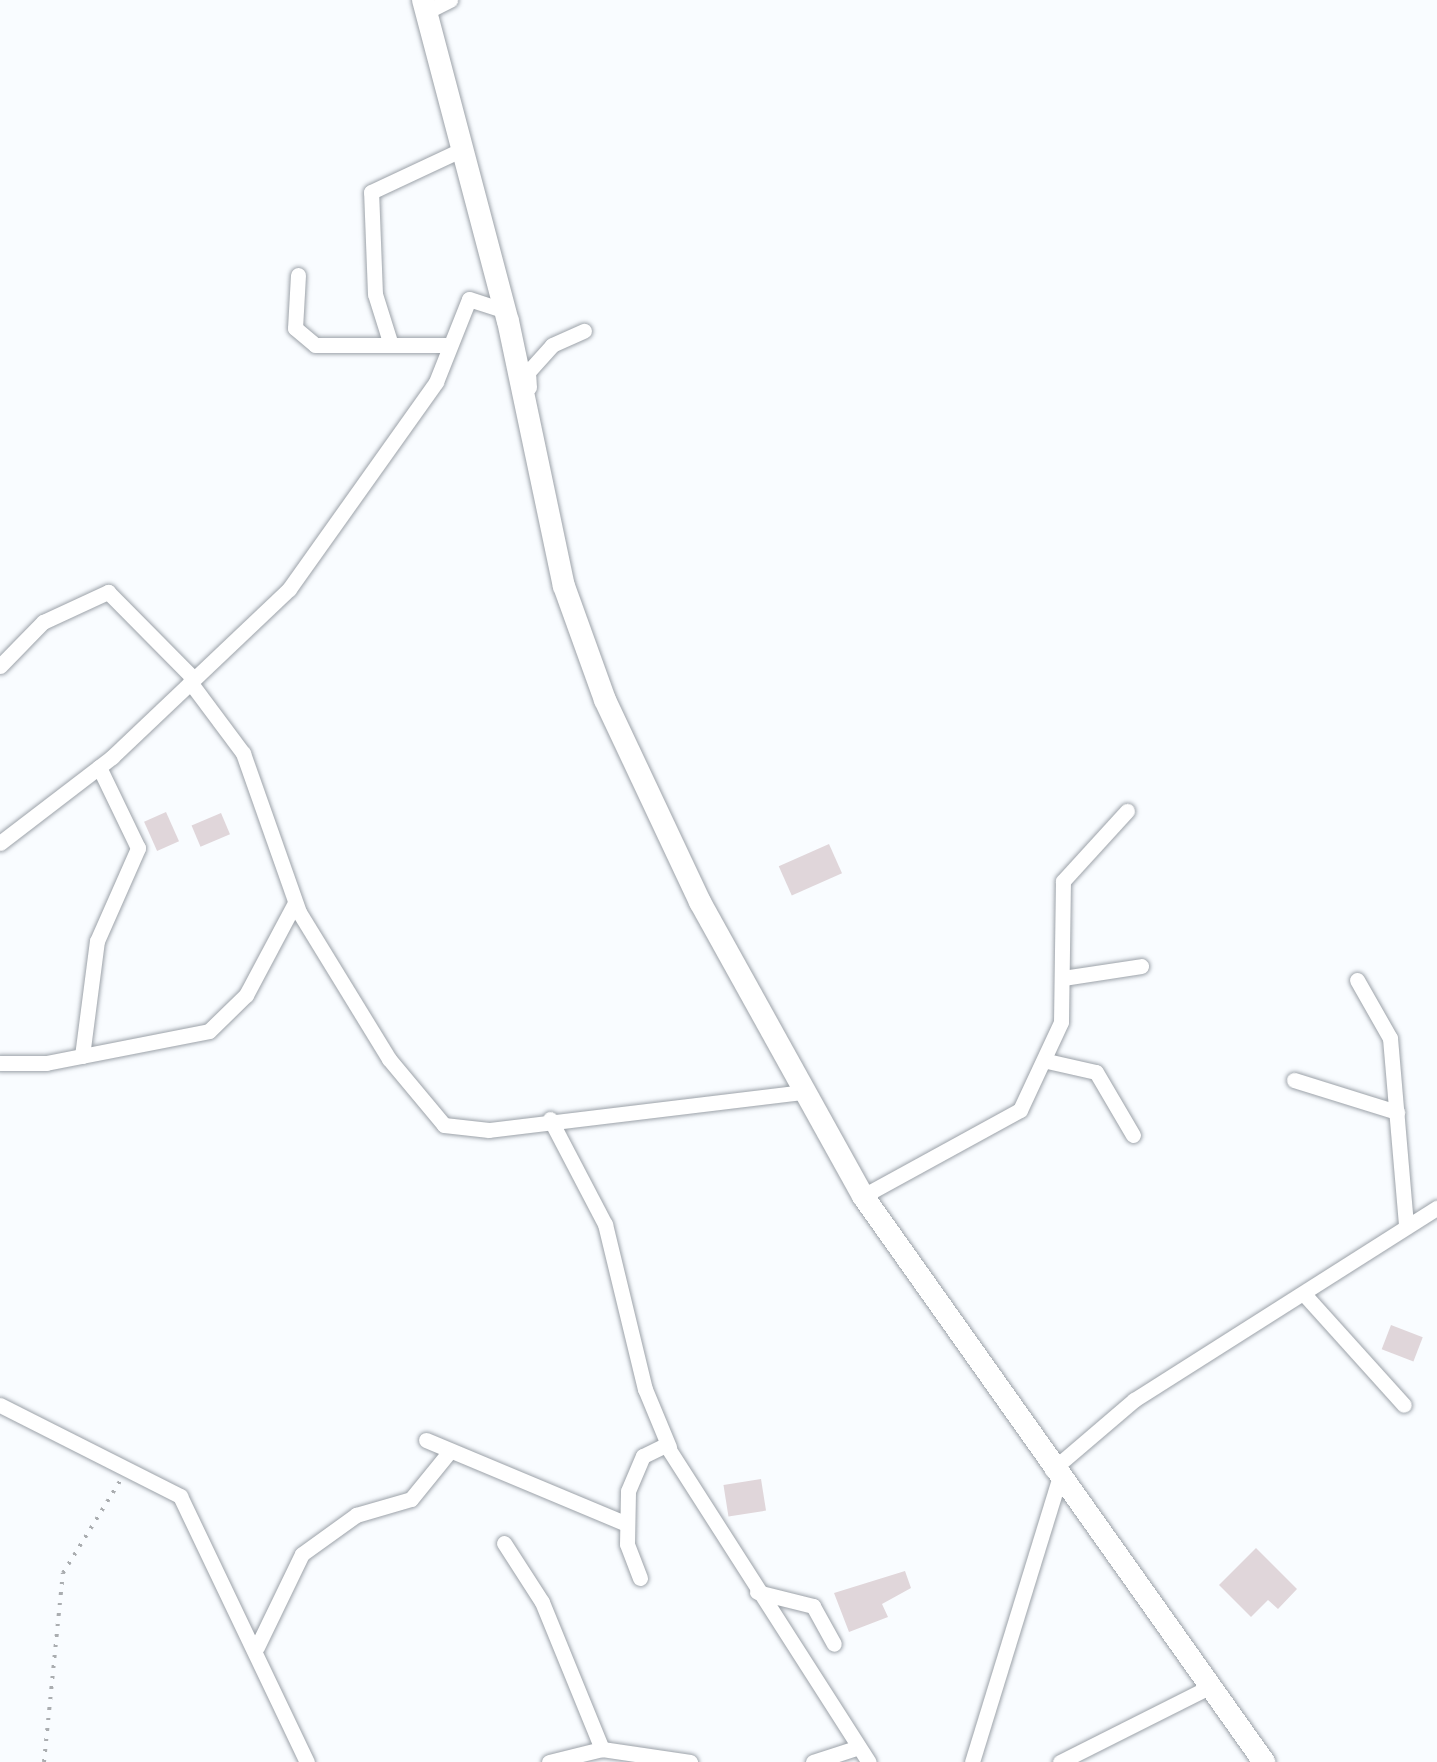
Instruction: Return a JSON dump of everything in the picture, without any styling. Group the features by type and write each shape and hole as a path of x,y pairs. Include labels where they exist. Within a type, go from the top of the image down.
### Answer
{"street":[{"path":"450,0 425,6 531,426 564,586 605,700 803,1092 864,1196 1055,1476 1264,1762"},
{"path":"391,345 375,294 371,192 462,149"},
{"path":"298,275 299,336 315,345 450,345"},
{"path":"0,843 99,766 314,561 436,382 470,299 502,310"},
{"path":"531,426 528,372 552,345 584,331"},
{"path":"0,666 43,622 108,592 192,681 243,753 296,904 426,1110 464,1132 803,1092"},
{"path":"82,1056 97,941 138,848 99,766"},
{"path":"864,1196 1004,1126 1047,1061 1063,978 1064,881 1128,811"},
{"path":"0,1063 162,1045 229,1018 296,904"},
{"path":"1063,978 1141,966"},
{"path":"1357,980 1387,1023 1406,1225"},
{"path":"1047,1061 1096,1072 1133,1135"},
{"path":"1294,1080 1397,1112"},
{"path":"550,1119 605,1224 645,1389 669,1447 756,1592 869,1762"},
{"path":"972,1762 1055,1476 1107,1418 1437,1208"},
{"path":"1304,1294 1404,1405"},
{"path":"0,1404 134,1467 193,1513 307,1762"},
{"path":"426,1440 624,1523"},
{"path":"640,1578 624,1523 635,1470 653,1446 669,1447"},
{"path":"256,1647 302,1554 356,1515 411,1499 450,1451"},
{"path":"504,1543 542,1602 548,1636 602,1749"},
{"path":"756,1592 812,1606 834,1644"},
{"path":"1060,1762 1209,1686"},
{"path":"813,1762 859,1747"},
{"path":"549,1762 602,1749 690,1762"}],"path":[{"path":"44,1762 63,1572 134,1467"}],"building":[{"path":"166,812 179,841 157,851 144,822"},
{"path":"221,813 230,834 201,847 192,826"},
{"path":"829,844 842,873 792,896 779,866"},
{"path":"1391,1325 1423,1337 1413,1361 1382,1349"},
{"path":"761,1479 766,1511 728,1517 723,1485"},
{"path":"1256,1548 1297,1589 1278,1609 1268,1600 1251,1617 1219,1585"},
{"path":"905,1571 911,1588 882,1604 888,1617 849,1632 834,1593"}]}
